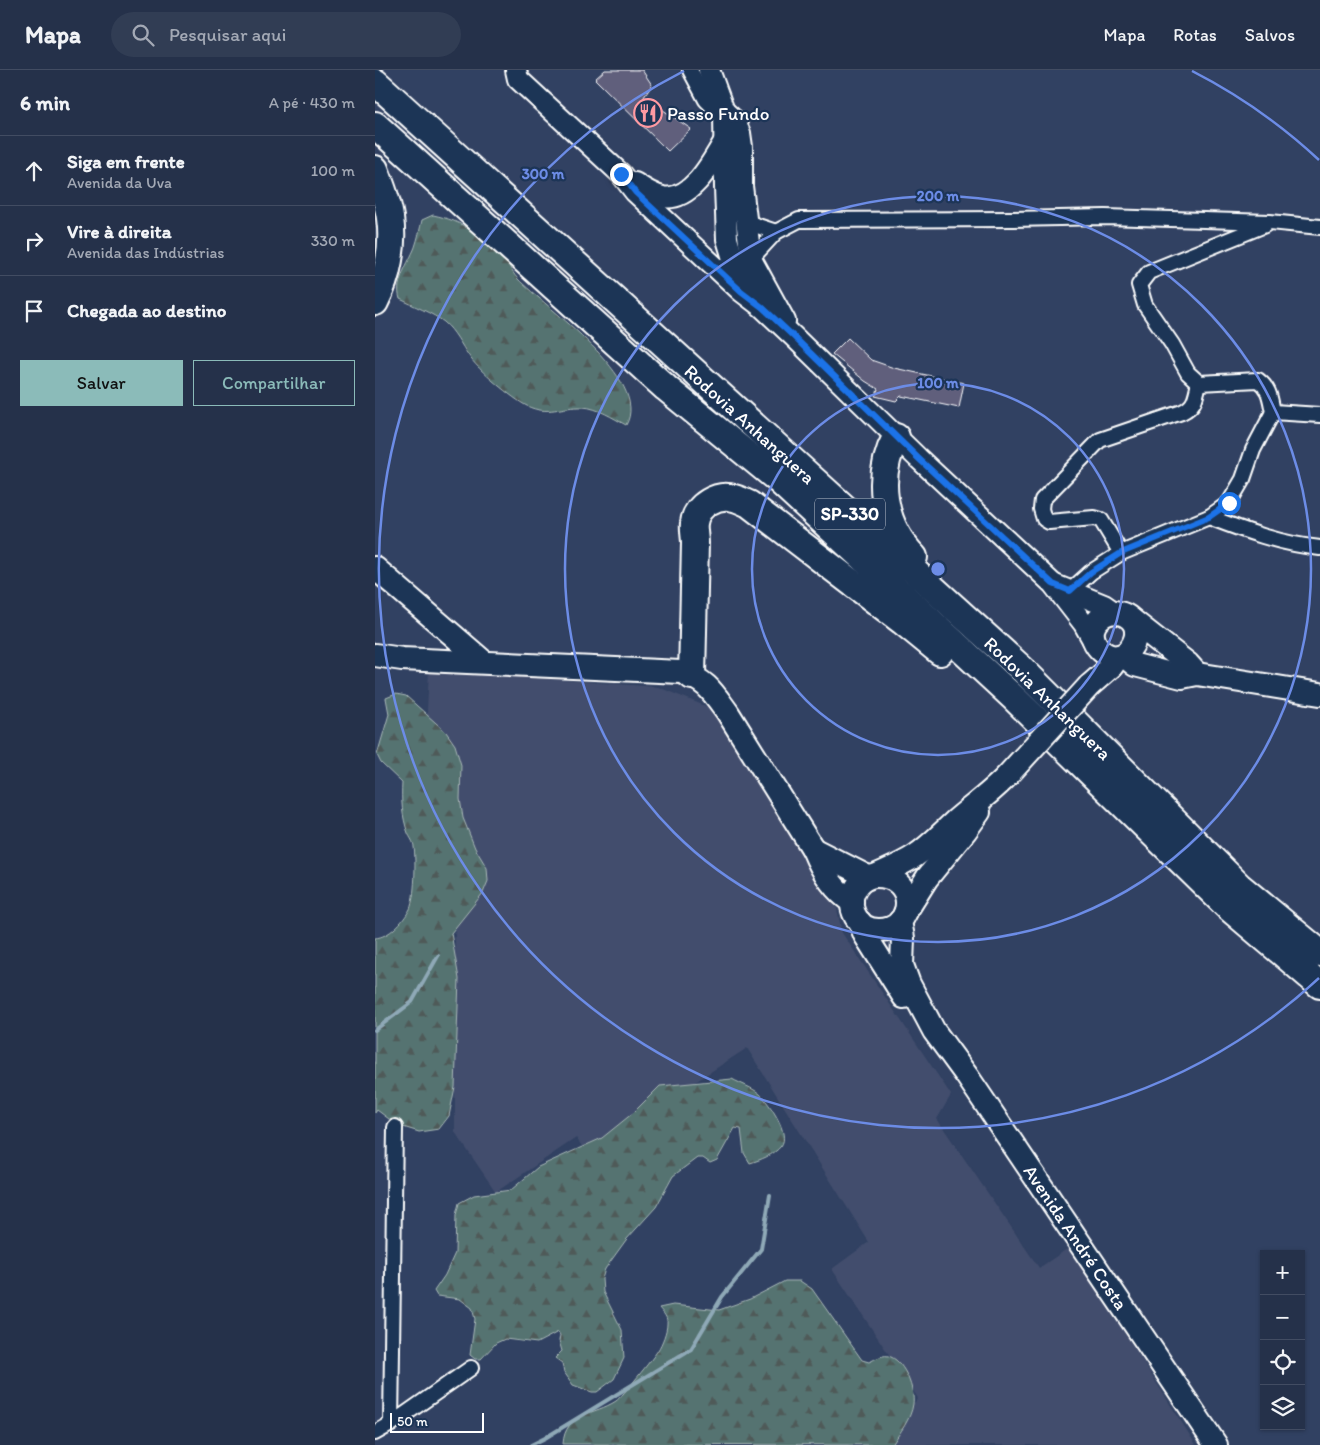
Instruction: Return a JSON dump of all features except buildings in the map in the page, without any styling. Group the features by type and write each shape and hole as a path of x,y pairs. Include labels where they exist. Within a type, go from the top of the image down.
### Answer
{"highway":[{"name":"Rodovia Anhanguera","path":"375,82 1022,669 1239,886 1320,953"},
{"name":"Rodovia Anhanguera","path":"375,125 666,388 776,478 1015,698 1227,906 1320,985"},
{"path":"375,169 384,191 391,218 391,243 388,266 381,291 375,302"},
{"path":"896,437 888,452 886,462 884,497 889,518 897,535 911,555 999,641 1022,669"},
{"path":"693,676 694,522 699,510 707,502 719,498 733,497 749,504 902,621 977,682 1015,698"}],"main road":[{"path":"709,70 724,111 725,140 734,187 746,222 751,259 793,336"},
{"path":"517,75 621,174 635,192 741,291 762,307 793,336 896,437 1061,587 1084,624 1109,650 1129,650 1135,644 1136,628 1123,616 1102,616 1097,621 1092,633 1109,650 1135,665 1182,677 1197,674 1320,694"},
{"path":"724,111 733,120 740,134 742,147 727,239 734,262 762,307"},
{"path":"621,174 651,193 664,197 675,197 695,184 704,174 725,140"},
{"path":"375,568 484,662"},
{"path":"1061,587 1123,616 1188,664 1197,674"},
{"path":"430,660 443,650 442,626"},
{"path":"934,1031 916,1016 865,934 856,912 853,894 856,887 871,876 914,857 1000,783 1091,685 1101,661 1109,650"},
{"path":"375,655 402,659 681,672 702,680 713,691 841,895 867,928 876,930 885,930 893,926 903,916 927,878 967,830 1000,783"},
{"path":"813,849 871,876 884,875 901,885 907,903 903,916 902,965 909,984 934,1031"},
{"name":"Avenida André Costa","path":"934,1031 967,1076 1216,1445"}],"street":[{"path":"690,70 706,100 713,107 724,111"},
{"path":"751,259 776,232 799,220 1013,220 1105,217 1270,222 1320,227"},
{"path":"746,222 776,232"},
{"path":"1061,587 1091,572 1121,553 1209,517 1229,503 1243,479 1253,450 1273,412 1266,385 1258,380 1199,383 1188,373 1145,305 1139,285 1149,272 1270,222"},
{"path":"1121,553 1101,520 1094,518 1049,522 1044,519 1041,508 1042,500 1100,440 1182,412 1191,407 1194,404 1199,383"},
{"path":"1273,412 1320,415"},
{"path":"1209,517 1253,534 1303,546 1320,548"},
{"path":"391,1424 395,1127"},
{"path":"375,1433 391,1424 471,1368"}],"shaded area":[{"path":"429,670 658,687 710,708 837,909 842,933 951,1095 937,1119 1039,1268 1070,1247 1196,1445 882,1445 918,1398 832,1269 869,1242 747,1048 587,1153 576,1138 496,1192 455,1132 455,899 425,755"}],"green space":[{"path":"433,215 462,225 483,243 496,249 518,279 592,346 610,366 624,387 630,407 626,425 589,408 575,407 542,410 527,406 505,391 473,362 444,322 400,299 399,286 403,272 415,247 422,220"},
{"path":"396,694 406,696 446,732 455,745 461,765 460,799 463,818 475,848 487,868 488,881 483,893 451,933 459,979 455,1087 449,1116 439,1129 419,1132 397,1125 377,1110 375,1113 375,938 390,932 400,924 407,914 412,904 415,879 414,845 408,833 403,815 402,783 381,763 377,755 389,714 386,698"},
{"path":"732,1079 754,1090 764,1098 778,1119 783,1134 783,1141 775,1152 750,1163 744,1153 741,1129 735,1128 717,1160 710,1163 703,1158 697,1158 673,1176 656,1207 626,1240 605,1269 602,1279 603,1292 622,1330 624,1358 614,1379 597,1392 573,1385 564,1372 562,1363 555,1358 562,1351 558,1332 537,1343 505,1339 496,1343 481,1359 475,1359 470,1355 475,1319 472,1308 460,1299 437,1296 434,1291 445,1275 455,1253 456,1215 459,1203 474,1195 511,1190 538,1167 602,1138 633,1113 660,1086"},
{"path":"785,1281 800,1281 812,1289 862,1360 869,1362 888,1356 896,1360 905,1371 911,1385 912,1410 892,1445 563,1444 569,1426 575,1420 616,1401 631,1385 660,1347 667,1322 666,1317 659,1308 673,1305 719,1310 750,1299"}],"waterway":[{"path":"375,1030 412,1002 438,956"},
{"path":"531,1445 691,1349 722,1297 761,1249 770,1195"}],"place":[{"name":"Passo Fundo","path":"648,113"}],"route":[{"path":"621,174 635,192 741,291 762,307 793,336 918,458 1053,584 1070,591 1091,572 1121,553 1209,517 1229,503"}]}
